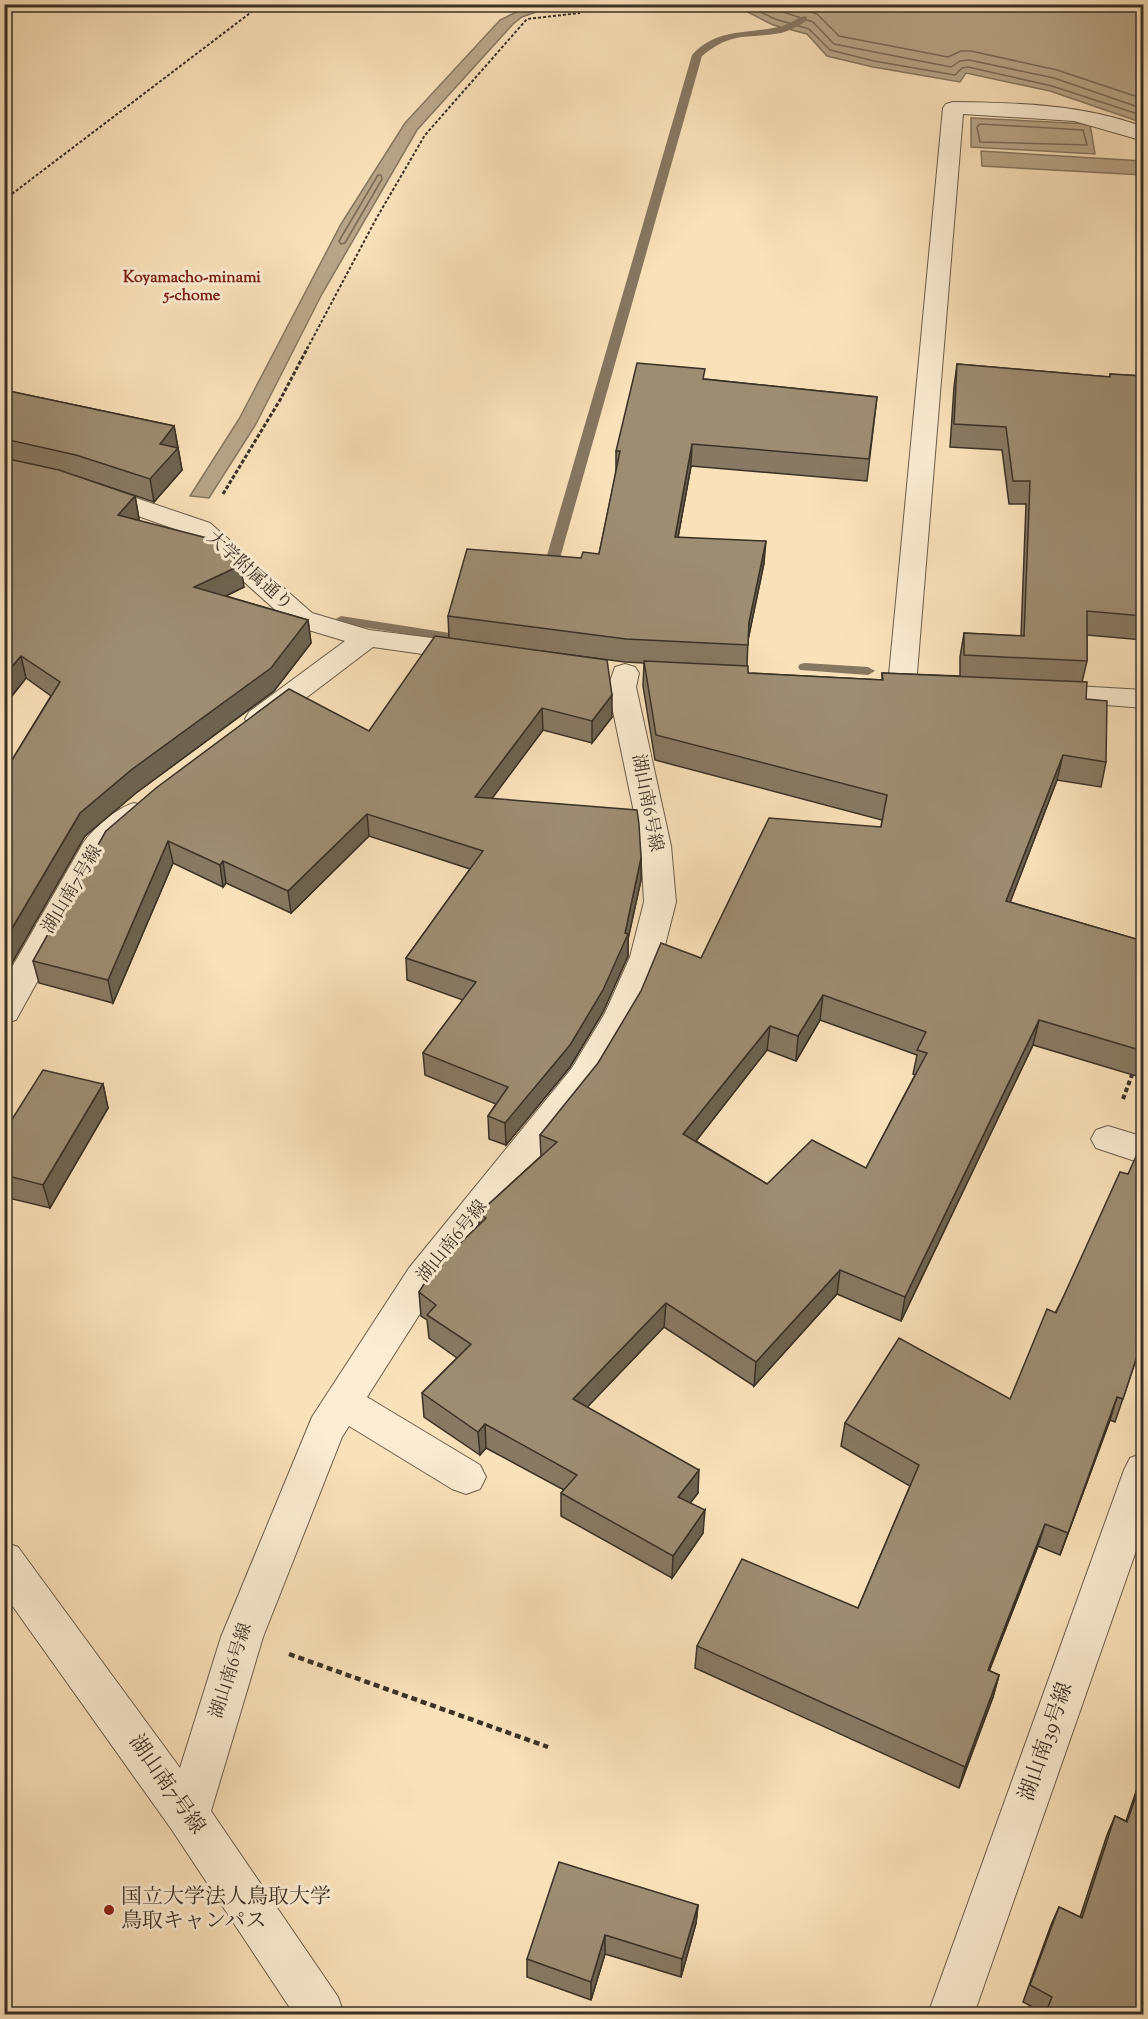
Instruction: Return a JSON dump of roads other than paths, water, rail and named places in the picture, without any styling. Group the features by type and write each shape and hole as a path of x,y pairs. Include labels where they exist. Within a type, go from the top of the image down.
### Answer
{"street":[{"path":"902,686 953,108 1022,109 1096,118 1143,135"},
{"name":"大学附属通り","path":"4,470 71,484 201,530 302,619 368,638 496,656"},
{"path":"234,738 368,638"},
{"name":"湖山南6号線","path":"188,1815 242,1637 326,1429 422,1279 461,1229 500,1185 584,1077 621,1015 646,957 660,902 656,846 622,687 625,672"},
{"path":"1017,692 1143,699"},
{"name":"湖山南7号線","path":"4,1011 97,845 157,794"},
{"path":"1108,1139 1143,1151"},
{"path":"343,1402 466,1477"},
{"name":"湖山南39号線","path":"951,2014 1143,1470"},
{"name":"湖山南7号線","path":"4,1560 188,1815 321,2014"}],"water":[{"path":"531,5 556,5 522,17 513,24 417,130 322,294 256,424 209,498 190,496 239,419 341,224 405,123 500,20"},
{"path":"734,5 1143,5 1143,123 1050,91 966,73 960,82 873,67 827,56 807,34 773,25"},
{"path":"971,118 1090,124 1095,154 971,147"},
{"path":"981,151 1143,161 1143,175 982,166"}],"waterway":[{"path":"548,576 697,55 715,40 741,33 782,30 804,19"},
{"path":"341,620 469,640"},
{"path":"805,667 868,671"}],"place":[{"name":"国立大学法人鳥取大学 鳥取キャンパス","path":"109,1910"}],"district":[{"name":"Koyamacho-minami 5-chome","path":"192,287"}]}
